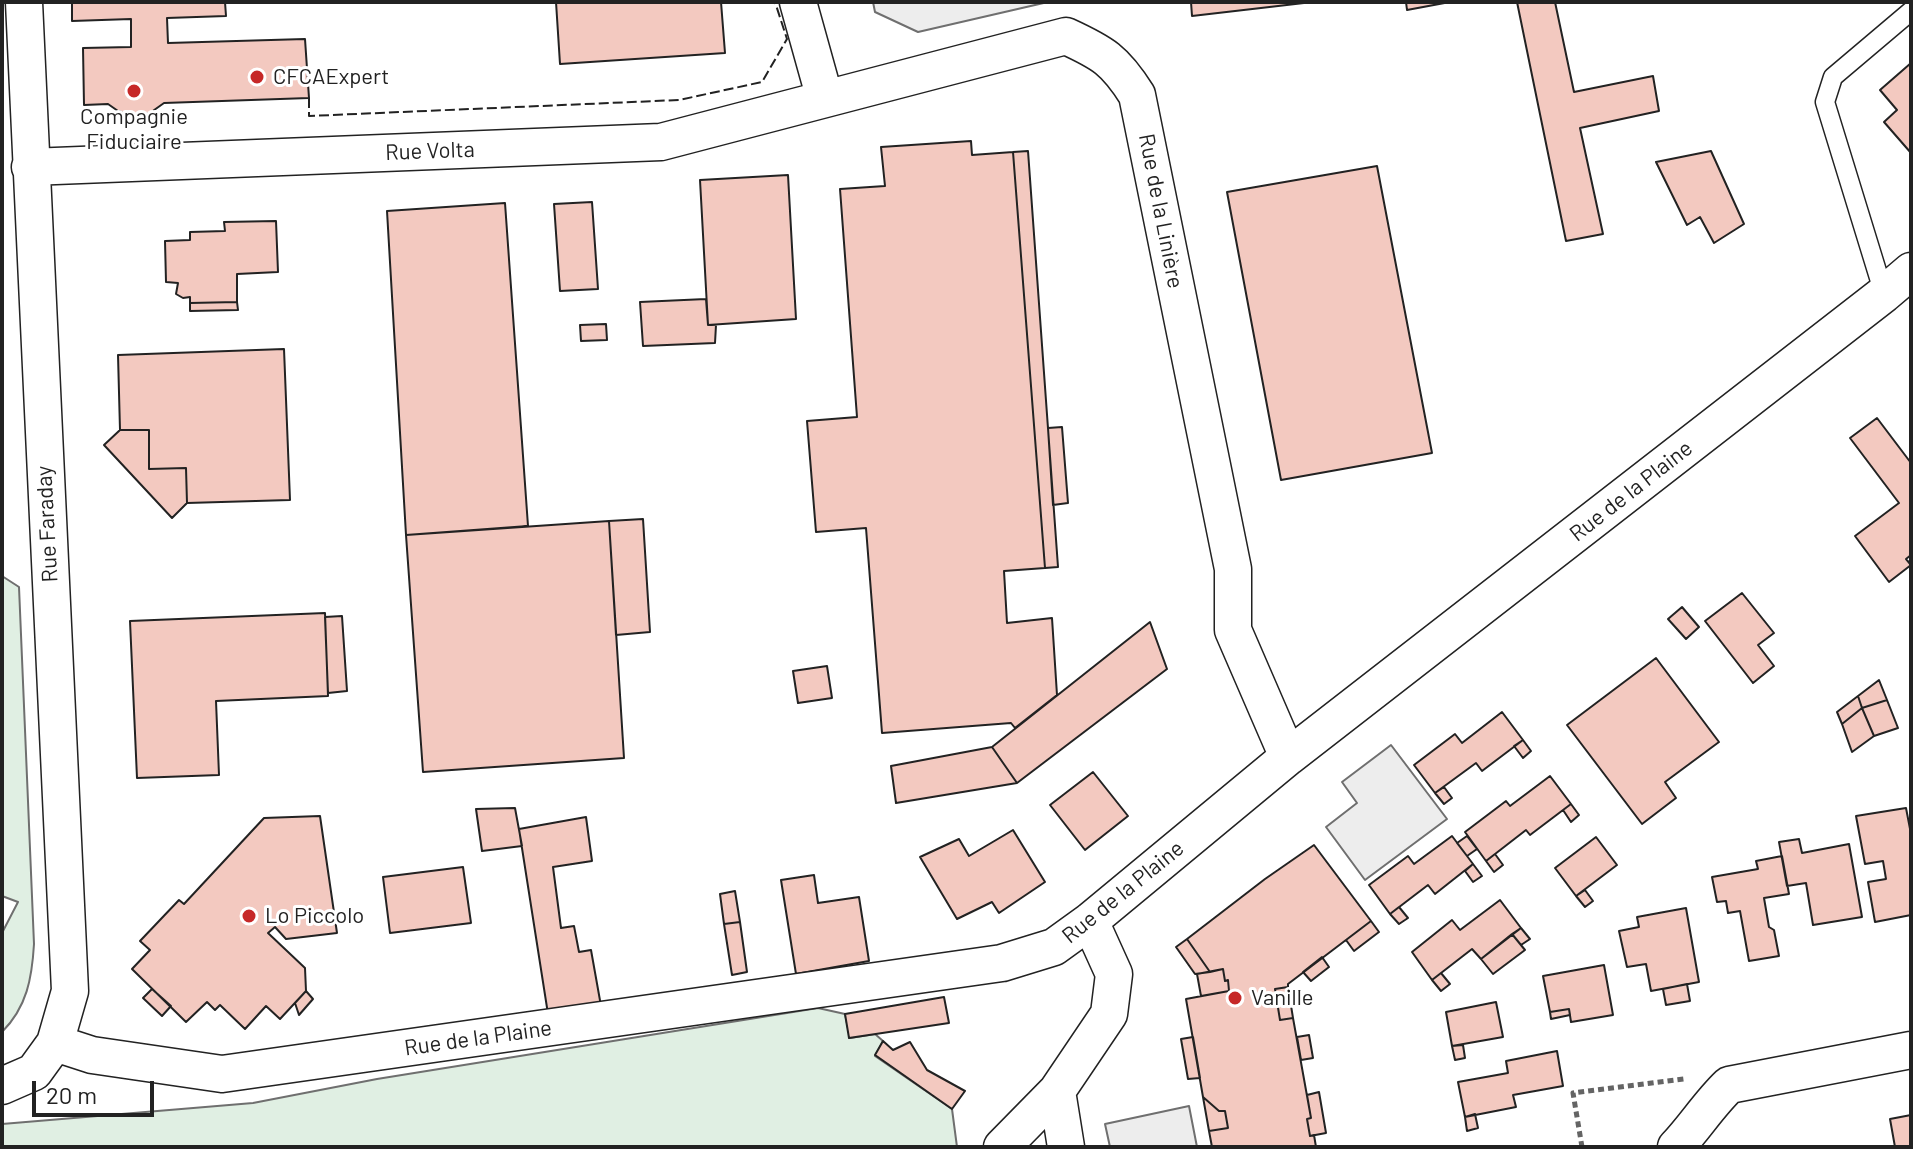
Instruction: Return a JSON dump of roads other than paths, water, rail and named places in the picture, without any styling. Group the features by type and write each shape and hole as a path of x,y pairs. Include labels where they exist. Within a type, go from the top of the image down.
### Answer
{"street":[{"name":"Rue Faraday","path":"24,2 70,991 55,1043"},
{"path":"798,2 825,99"},
{"name":"Rue de la Linière","path":"825,99 1066,36 1102,53 1121,70 1137,95 1233,569 1233,630 1288,757"},
{"name":"Rue Volta","path":"30,167 661,142 825,99"},
{"name":"Rue de la Plaine","path":"55,1043 92,1055 222,1074 1002,963 1054,947 1090,921 1288,757 1911,271"},
{"path":"1002,1147 1057,1091 1109,1014 1114,974 1090,921"},
{"path":"2,1086 34,1072 55,1043"},
{"path":"1676,1147 1713,1100 1729,1085 1911,1050"},
{"path":"1057,1091 1066,1147"}],"lane":[{"path":"1884,294 1825,102 1833,77 1911,11"}],"place":[{"name":"CFCAExpert","path":"257,77"},
{"name":"Compagnie Fiduciaire","path":"134,91"},
{"name":"Lo Piccolo","path":"249,916"},
{"name":"Vanille","path":"1235,998"}]}
